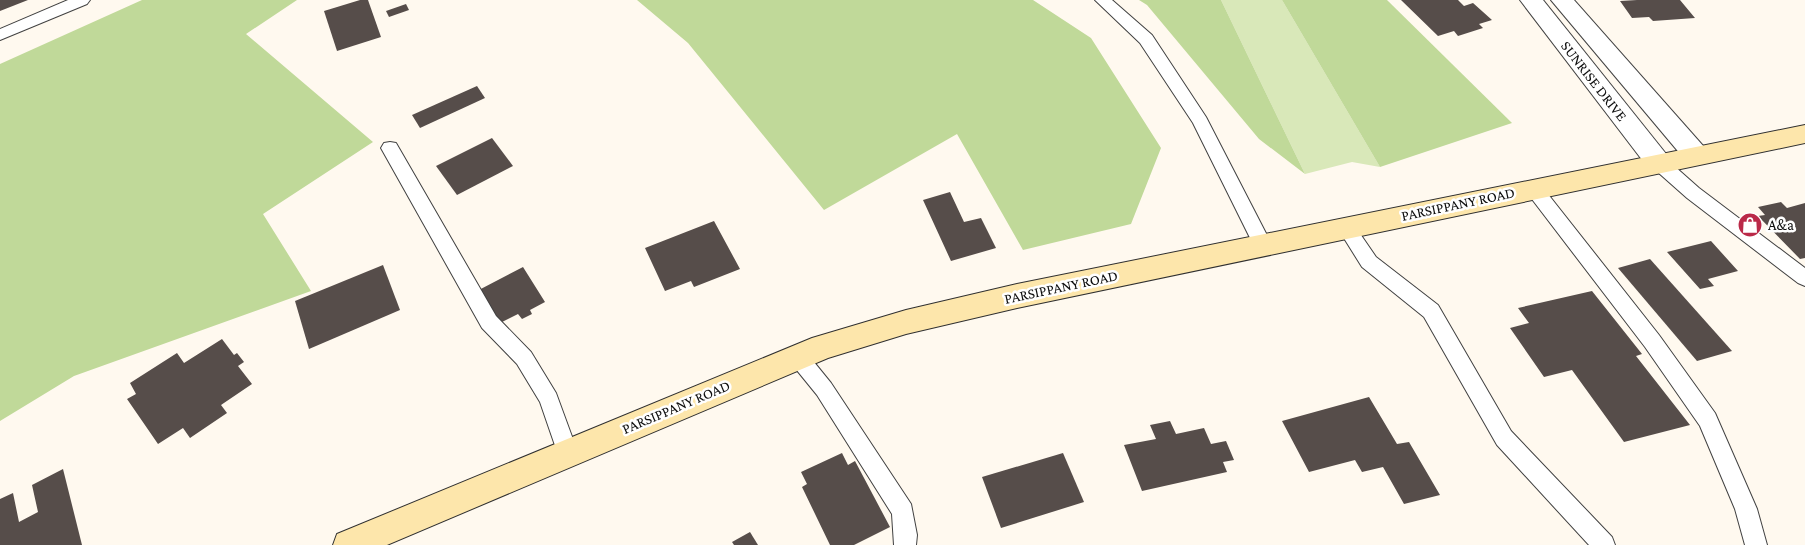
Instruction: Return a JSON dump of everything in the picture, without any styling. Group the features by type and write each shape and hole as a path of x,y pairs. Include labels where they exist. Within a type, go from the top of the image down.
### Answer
{"main road":[{"name":"PARSIPPANY ROAD","path":"349,545 822,347 906,322 1017,296 1658,162 1805,134"}],"street":[{"name":"SUNRISE DRIVE","path":"1531,0 1658,162"},
{"name":"SUNRISE DRIVE","path":"1562,0 1696,155"}],"lane":[{"path":"0,35 82,0"},
{"path":"1103,0 1146,39 1200,121 1263,245"},
{"path":"390,148 489,322 524,358 549,399 567,453"},
{"path":"1658,162 1693,192 1805,278"},
{"path":"1534,188 1652,341 1708,420 1746,509 1756,545"},
{"path":"1346,228 1369,262 1431,311 1504,438 1604,545"},
{"path":"798,357 824,389 903,511 906,536 905,545"}],"green space":[{"path":"142,0 297,0 246,34 373,142 263,214 311,291 74,376 0,421 0,64"},
{"path":"637,0 1033,0 1091,38 1161,148 1131,224 1023,250 957,134 824,210 688,43"},
{"path":"1139,0 1221,0 1305,174 1259,139 1147,5"},
{"path":"1221,0 1282,0 1380,167 1352,162 1305,174"},
{"path":"1282,0 1387,0 1512,123 1380,167"}],"building":[{"path":"0,0 28,0 0,11"},
{"path":"360,0 368,0 381,37 337,51 324,11"},
{"path":"1401,0 1458,0 1464,6 1473,3 1492,20 1479,24 1483,28 1458,36 1454,31 1438,36"},
{"path":"1680,0 1695,18 1653,21 1649,17 1632,18 1620,1"},
{"path":"406,4 409,10 389,17 386,11"},
{"path":"477,86 485,98 420,128 412,115"},
{"path":"492,138 513,166 457,195 436,166"},
{"path":"950,192 964,222 981,218 996,248 951,261 923,200"},
{"path":"1781,202 1787,208 1805,203 1805,258 1800,259 1758,216 1765,215 1758,207"},
{"path":"714,221 740,269 694,287 691,281 665,291 645,248"},
{"path":"1711,241 1738,271 1708,279 1714,286 1700,289 1667,252"},
{"path":"1650,259 1732,351 1697,361 1618,268"},
{"path":"383,265 400,310 309,349 295,301"},
{"path":"523,267 545,302 530,310 532,314 522,319 518,314 494,326 475,292"},
{"path":"1592,291 1642,354 1636,356 1690,425 1624,442 1572,370 1544,377 1510,328 1529,323 1518,308"},
{"path":"222,339 234,355 237,353 244,362 238,366 252,384 221,405 227,413 190,438 183,428 158,444 127,399 136,394 130,383 177,353 184,363"},
{"path":"1369,397 1397,444 1409,442 1440,495 1404,504 1383,467 1362,472 1355,460 1309,472 1282,421"},
{"path":"1170,421 1176,434 1204,428 1211,444 1226,441 1234,460 1223,462 1227,472 1142,491 1124,445 1156,439 1150,425"},
{"path":"842,453 848,465 855,461 890,527 854,545 830,545 802,487 807,484 801,472"},
{"path":"1063,453 1084,502 1001,528 982,477"},
{"path":"63,469 82,545 0,545 0,499 13,493 19,522 38,512 32,485"},
{"path":"750,532 758,545 734,545 732,542"}],"place":[{"name":"A&a","path":"1750,225"}]}
